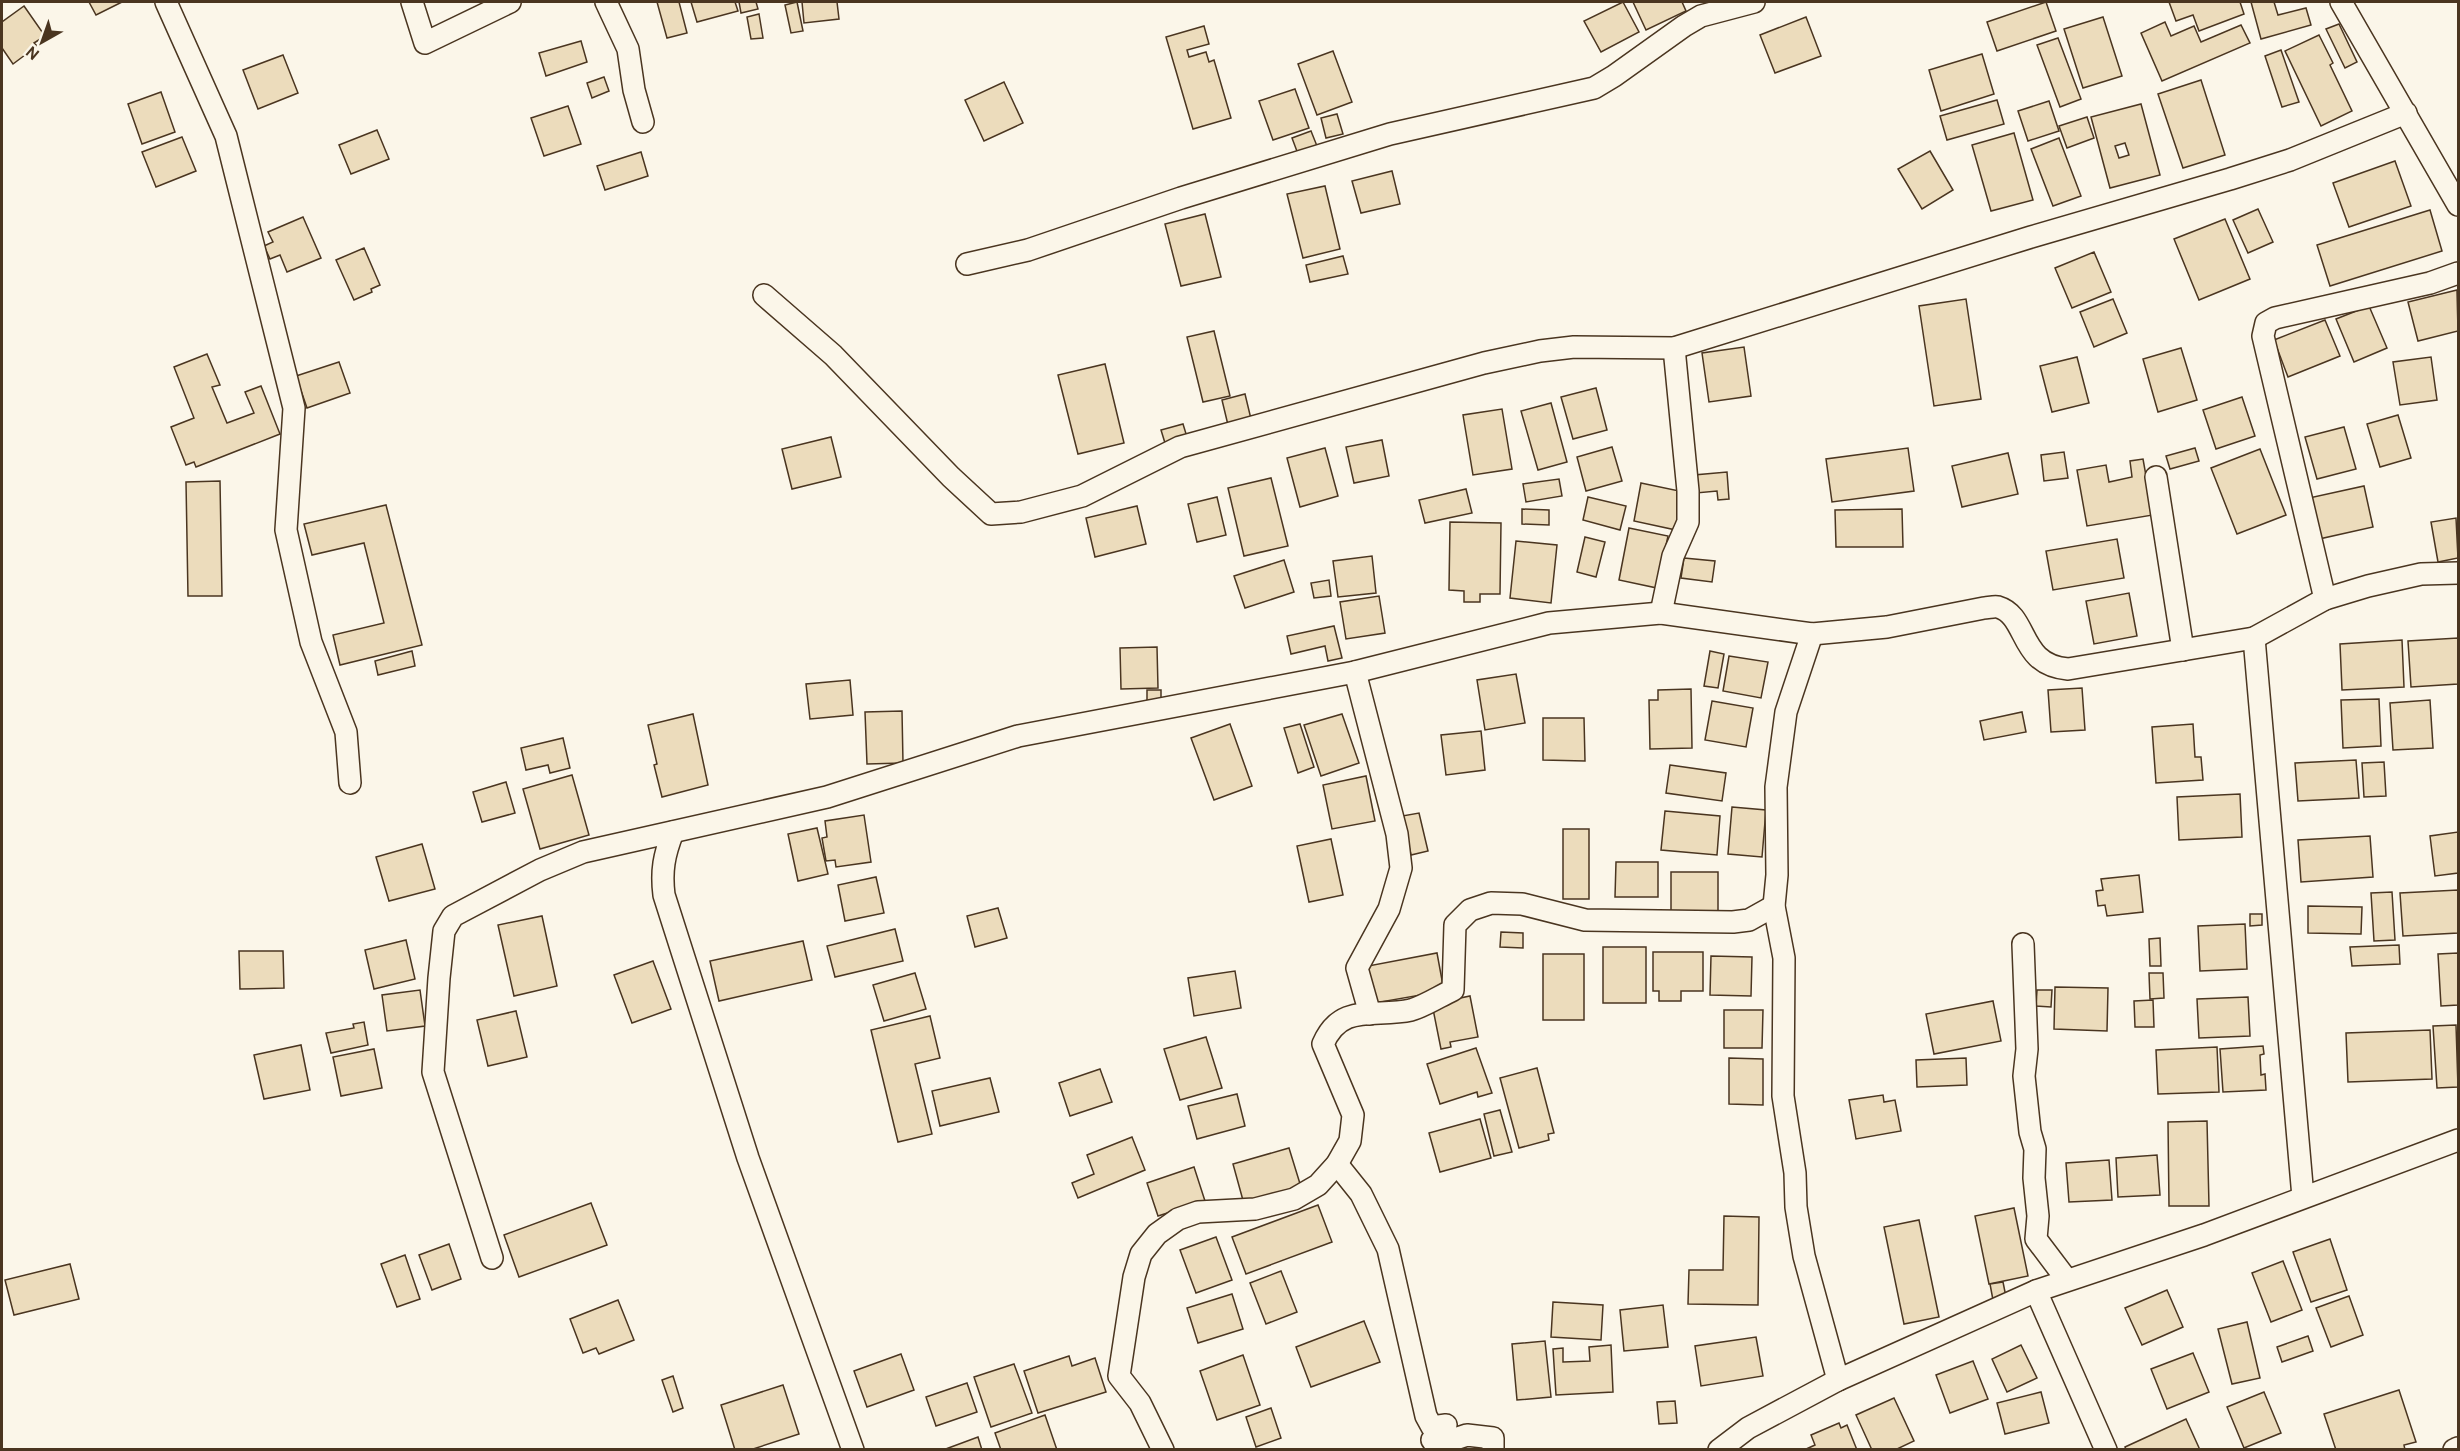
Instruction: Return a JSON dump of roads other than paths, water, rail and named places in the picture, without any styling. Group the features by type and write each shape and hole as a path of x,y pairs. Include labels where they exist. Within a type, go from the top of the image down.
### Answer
{"street":[{"path":"166,2 226,136 294,408 286,530 311,642 346,732 350,783"},
{"path":"412,2 425,43 510,2"},
{"path":"606,2 628,49 634,90 643,122"},
{"path":"967,264 1028,250 1181,198 1390,134 1594,88 1701,16 1754,2"},
{"path":"2341,2 2458,205"},
{"path":"764,295 833,355 951,477 991,514 1021,512 1082,496 1180,447 1484,363 1540,351 1574,347 1674,348 2031,237 2290,160 2406,113"},
{"path":"2325,599 2263,336 2266,323 2276,318 2430,283 2458,273"},
{"path":"1661,613 1673,556 1688,522 1688,491 1674,348"},
{"path":"2156,477 2183,650"},
{"path":"492,1258 434,1072 444,932 453,916 583,852 827,797 1018,736 1355,672 1549,623 1661,613 1812,634 1887,627 1998,607 2012,616 2036,657 2051,668 2068,669 2254,638 2325,599 2421,574 2458,573"},
{"path":"1812,634 1795,679 1784,723 1776,786 1774,906 1784,958 1783,1096 1795,1173 1796,1207 1804,1256 1838,1380"},
{"path":"2254,638 2302,1197"},
{"path":"1355,672 1397,834 1401,868 1389,909 1357,968 1370,1014"},
{"path":"673,832 664,856 662,874 664,894 748,1158 853,1449"},
{"path":"1163,1449 1140,1403 1119,1376 1134,1277 1141,1254 1157,1234 1178,1219 1198,1212 1255,1209 1294,1199 1318,1185 1337,1164 1350,1141 1353,1115 1323,1044 1329,1029 1349,1015 1412,1010 1453,990 1455,925 1470,910 1491,903 1522,904 1585,920 1631,921 1749,920 1774,906"},
{"path":"2023,944 2026,1050 2024,1076 2030,1131 2035,1149 2034,1185 2038,1216 2036,1239 2067,1280"},
{"path":"1719,1449 1748,1428 1838,1380 2036,1291 2204,1235 2458,1140"},
{"path":"1337,1164 1361,1194 1388,1249 1426,1416 1432,1427 1446,1425 1432,1440 1446,1442 1467,1435 1493,1438 1493,1449"},
{"path":"2036,1291 2106,1449"},
{"path":"2454,1449 2458,1448"}]}
